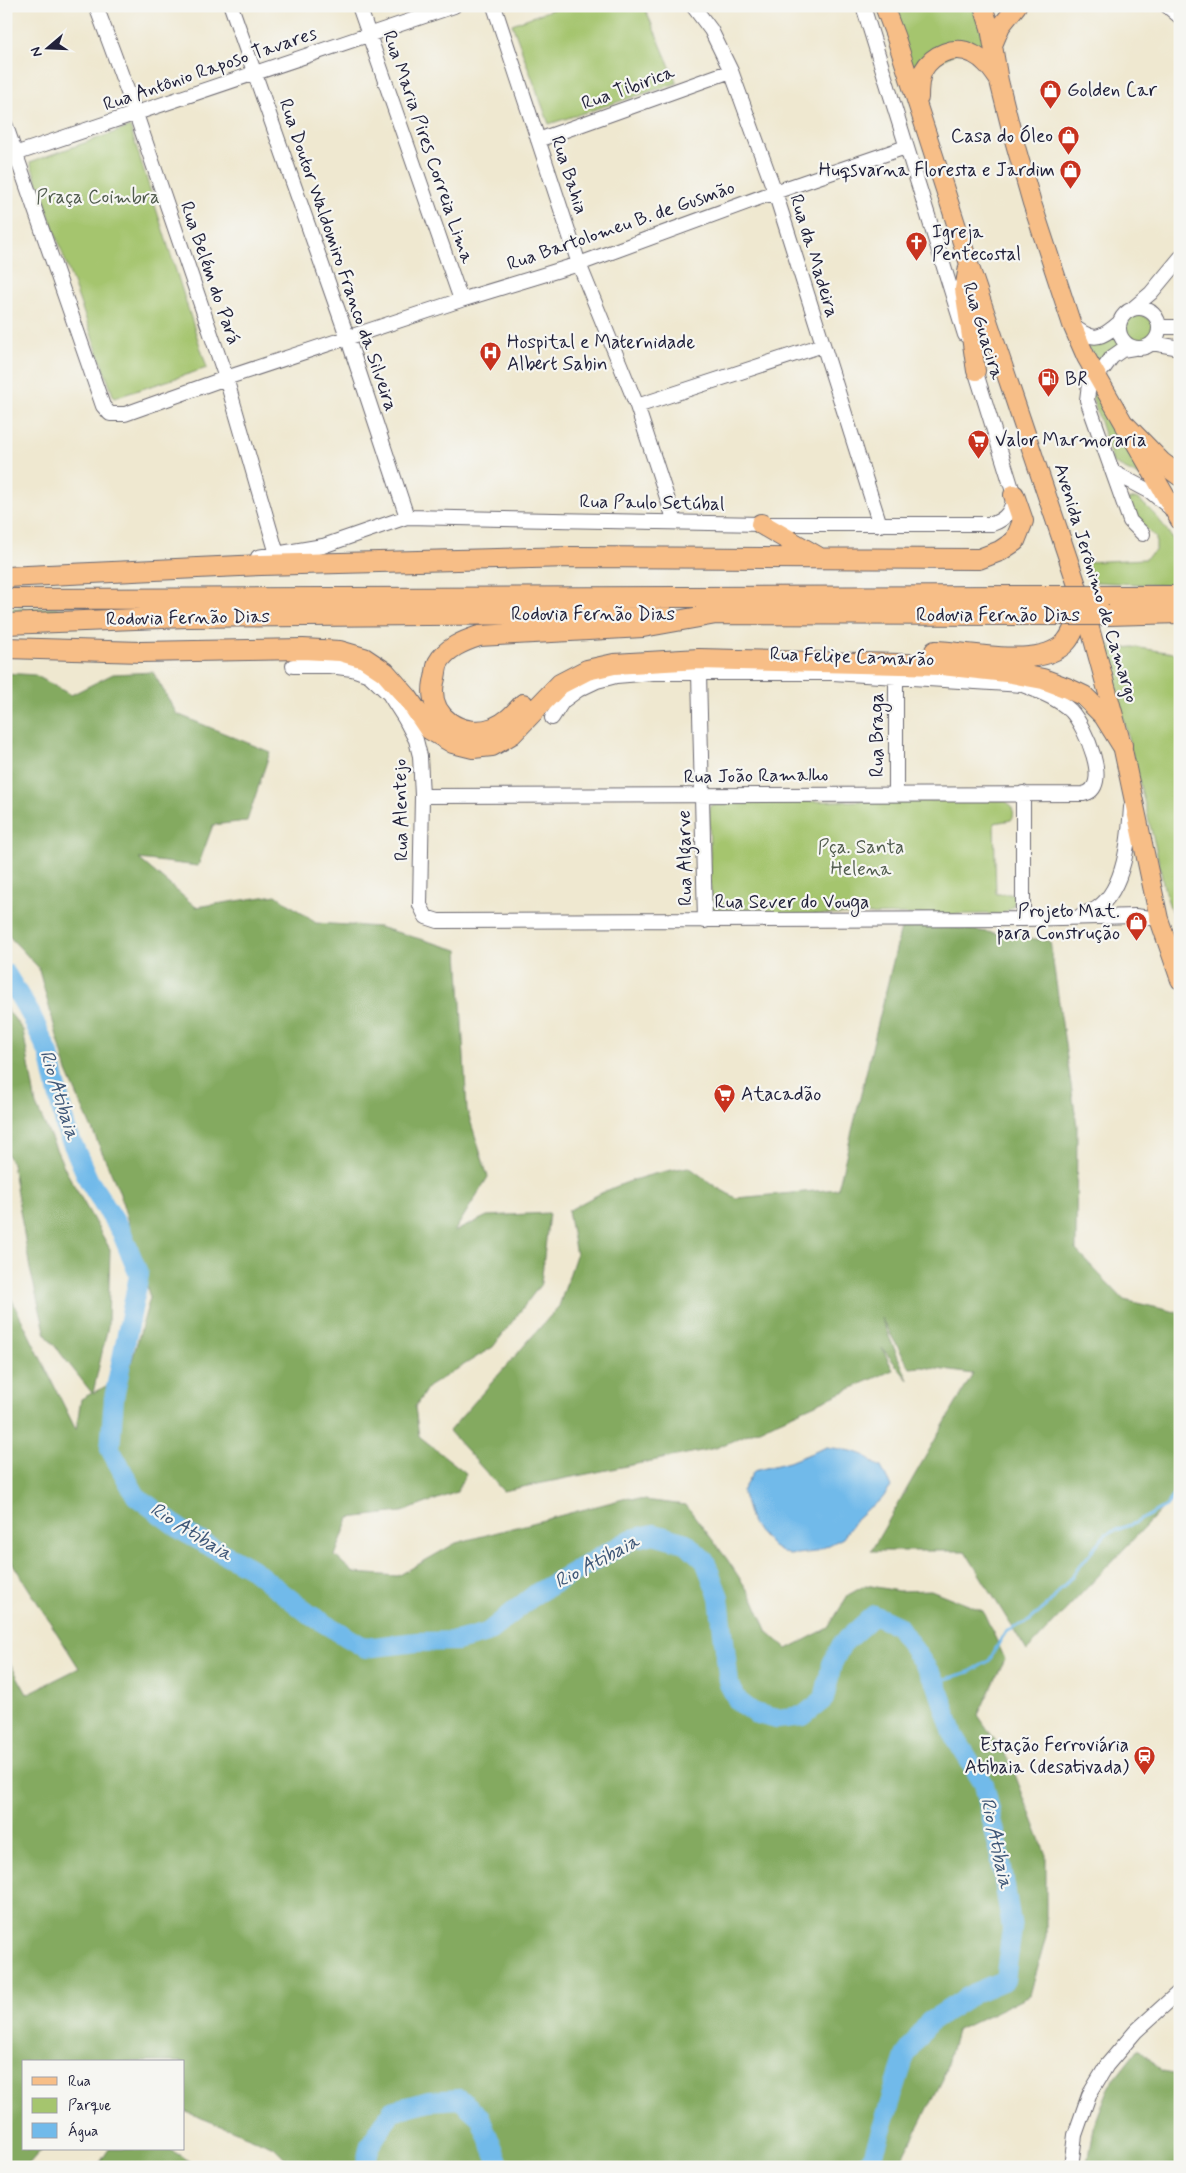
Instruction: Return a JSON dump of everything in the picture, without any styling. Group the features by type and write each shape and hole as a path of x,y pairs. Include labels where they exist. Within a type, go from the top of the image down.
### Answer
{"highway":[{"path":"1126,426 1161,462 1180,476"},
{"path":"6,577 156,569 570,557 979,559 1000,551 1015,541 1023,520 1014,495"},
{"path":"761,524 820,558"},
{"name":"Rodovia Fernão Dias","path":"6,624 187,617 716,614 1042,605 1103,596 1180,596"},
{"name":"Rodovia Fernão Dias","path":"6,599 1042,605 1109,615 1180,613"},
{"path":"716,614 643,627 479,636 463,641 450,649 438,663 433,688 435,704 442,717 453,726 480,732 494,728 510,719 534,692 555,674 580,661 608,654 664,648 942,651 1022,658 1040,657 1056,651 1067,640 1083,603"},
{"path":"6,648 141,652 303,649 340,651 364,658 385,672 408,698 429,728 453,743 473,748 492,746 512,734 560,684 586,670 614,664 699,659 942,665 1006,672 1043,679 1067,688 1084,696 1104,716 1122,746"}],"main road":[{"name":"Avenida Jerônimo de Camargo","path":"884,6 1083,603 1122,746 1161,923 1180,980"},
{"path":"983,6 999,81 1027,184 1072,325 1086,358 1177,516"},
{"path":"990,6 996,8 1011,7"},
{"path":"993,46 1011,7"},
{"path":"918,105 919,85 924,71 933,59 946,51 959,50 973,53 989,66 999,81"},
{"path":"969,264 964,289 976,371"},
{"path":"1161,923 1180,956"}],"street":[{"name":"Rua Belém do Pará","path":"96,6 136,114 226,378 277,554"},
{"name":"Rua Doutor Waldomiro Franco da Silveira","path":"231,6 348,339 407,516"},
{"name":"Rua Maria Pires Correia Lima","path":"359,6 461,300"},
{"name":"Rua Antônio Raposo Tavares","path":"11,155 454,6"},
{"name":"Rua Bahia","path":"494,6 579,264 637,406 675,522"},
{"name":"Rua da Madeira","path":"693,6 711,30 731,71 775,192 880,525"},
{"name":"Rua Guacira","path":"863,6 873,33 906,147 1014,495"},
{"path":"1167,6 1180,18"},
{"name":"Rua Tibirica","path":"538,140 731,71"},
{"name":"Rua Bartolomeu B. de Gusmão","path":"6,126 11,155 103,406 110,414 125,414 226,378 461,300 579,264 775,192 906,147"},
{"path":"1072,325 1093,338 1104,336 1151,293 1180,258"},
{"path":"1151,293 1150,300 1158,333 1152,344"},
{"path":"1124,317 1141,309 1156,321 1180,327"},
{"path":"1124,317 1120,336 1134,348"},
{"path":"1143,534 1130,521 1087,400 1090,384 1112,357 1122,350 1146,347 1152,344 1180,348"},
{"path":"637,406 823,345"},
{"path":"1113,472 1151,492 1177,516"},
{"name":"Rua Paulo Setúbal","path":"156,569 277,554 323,546 407,516 761,524 992,524 1001,521 1009,514 1014,495"},
{"name":"Rua Alentejo","path":"293,666 330,666 352,669 370,675 389,694 416,740 420,756 422,796 420,904 426,917"},
{"name":"Rua Felipe Camarão","path":"552,718 562,701 597,680 616,676 653,673 833,673 1023,685 1050,695 1071,711 1084,728 1092,747 1096,772 1094,788 1090,792"},
{"name":"Rua Algarve","path":"699,673 705,921"},
{"name":"Rua Braga","path":"896,677 896,793"},
{"path":"1075,919 1098,907 1113,892 1122,866 1130,830 1132,791"},
{"name":"Rua João Ramalho","path":"422,796 702,796 896,793 1083,794 1090,792"},
{"path":"1023,794 1023,919"},
{"name":"Rua Sever do Vouga","path":"426,917 438,921 705,921 1075,919 1135,916 1161,923"},
{"path":"1072,2167 1075,2135 1089,2095 1107,2065 1136,2031 1180,1991"}],"green space":[{"path":"562,6 644,6 677,83 549,124 512,24"},
{"path":"891,6 901,6 905,10 920,6 973,6 990,55 969,45 913,77"},
{"name":"Praça Coimbra","path":"130,127 207,368 114,398 30,162"},
{"path":"1139,315 1149,319 1153,329 1149,339 1139,343 1129,339 1125,329 1129,319"},
{"path":"1118,330 1121,341 1126,346 1101,368 1085,341 1095,342"},
{"path":"1091,393 1100,398 1134,456 1141,477 1113,463"},
{"path":"1136,498 1162,523 1176,546 1180,561 1180,586 1094,582 1086,562 1145,559 1156,550 1156,538 1129,511 1128,500"},
{"path":"6,608 150,609 6,619"},
{"path":"1103,638 1112,649 1133,647 1180,654 1180,937 1165,892"},
{"path":"153,672 177,714 270,752 247,821 213,825 198,866 139,859 196,907 276,895 316,923 379,927 458,950 467,1110 488,1177 454,1232 487,1216 549,1213 541,1284 493,1347 428,1387 415,1407 419,1436 466,1473 457,1492 402,1512 349,1518 335,1556 354,1573 398,1576 456,1543 627,1498 686,1505 727,1559 754,1600 768,1632 787,1649 828,1628 848,1595 866,1585 898,1591 931,1590 983,1611 1005,1659 978,1715 1011,1764 1046,1855 1046,1937 1030,1995 956,2031 943,2079 898,2167 294,2167 274,2147 185,2111 185,2060 22,2060 22,2150 41,2150 26,2167 6,2167 6,2090 9,2089 6,2089 6,1656 27,1694 79,1668 6,1553 6,1288 76,1430 81,1399 92,1393 46,1335 30,1269 12,1164 6,1152 6,1008 23,1030 36,1105 66,1171 110,1249 108,1326 93,1393 128,1374 150,1298 119,1191 67,1072 38,967 6,933 6,673 35,675 71,695 113,674"},
{"name":"Pça. Santa Helena","path":"1005,800 1011,807 1013,817 1011,820 994,823 996,894 1016,894 1013,907 1002,914 722,915 711,909 709,807 717,802"},
{"path":"903,920 1050,941 1077,1126 1076,1250 1124,1300 1180,1313 1180,1490 1027,1651 965,1551 871,1551 973,1374 922,1367 910,1368 881,1318 908,1380 882,1348 893,1370 716,1448 503,1491 449,1431 559,1306 576,1255 568,1211 612,1188 656,1173 689,1167 716,1187 736,1198 838,1189"},
{"path":"1139,2048 1162,2072 1180,2075 1180,2167 1087,2167 1095,2123 1110,2085"},
{"path":"108,2150 171,2150 200,2167 97,2167"}],"water":[{"path":"827,1447 864,1455 881,1467 891,1487 881,1500 856,1519 843,1538 815,1552 789,1555 773,1547 752,1524 742,1491 754,1471 789,1462"}],"waterway":[{"name":"Rio Atibaia","path":"6,974 31,1015 49,1054 66,1129 89,1181 121,1231 139,1275 114,1398 110,1449 136,1496 184,1532 252,1569 309,1614 365,1648 417,1642 457,1641 487,1633 537,1593 632,1539 654,1534 686,1543 705,1561 719,1597 729,1684 738,1701 754,1713 777,1719 803,1716 824,1699 832,1664 842,1644 874,1615 898,1626 936,1682 954,1736 984,1784 999,1850 1012,1929 1005,1980 974,1993 929,2022 905,2056 873,2156 863,2167"},
{"path":"936,1682 969,1672 989,1661 1005,1632 1029,1621 1049,1604 1106,1534 1135,1523 1166,1506 1178,1490"},
{"name":"Rio Atibaia","path":"365,2167 370,2145 392,2111 429,2101 460,2099 480,2117 500,2167"}],"place":[{"name":"Golden Car","path":"1051,109"},
{"name":"Casa do Óleo","path":"1069,155"},
{"name":"Huqsvarna Floresta e Jardim","path":"1071,189"},
{"name":"Igreja Pentecostal","path":"916,262"},
{"name":"Hospital e Maternidade Albert Sabin","path":"491,372"},
{"name":"BR","path":"1049,398"},
{"name":"Valor Marmoraria","path":"979,459"},
{"name":"Projeto Mat. para Construção","path":"1136,941"},
{"name":"Atacadão","path":"725,1113"},
{"name":"Estação Ferroviária Atibaia (desativada)","path":"1145,1775"}]}
